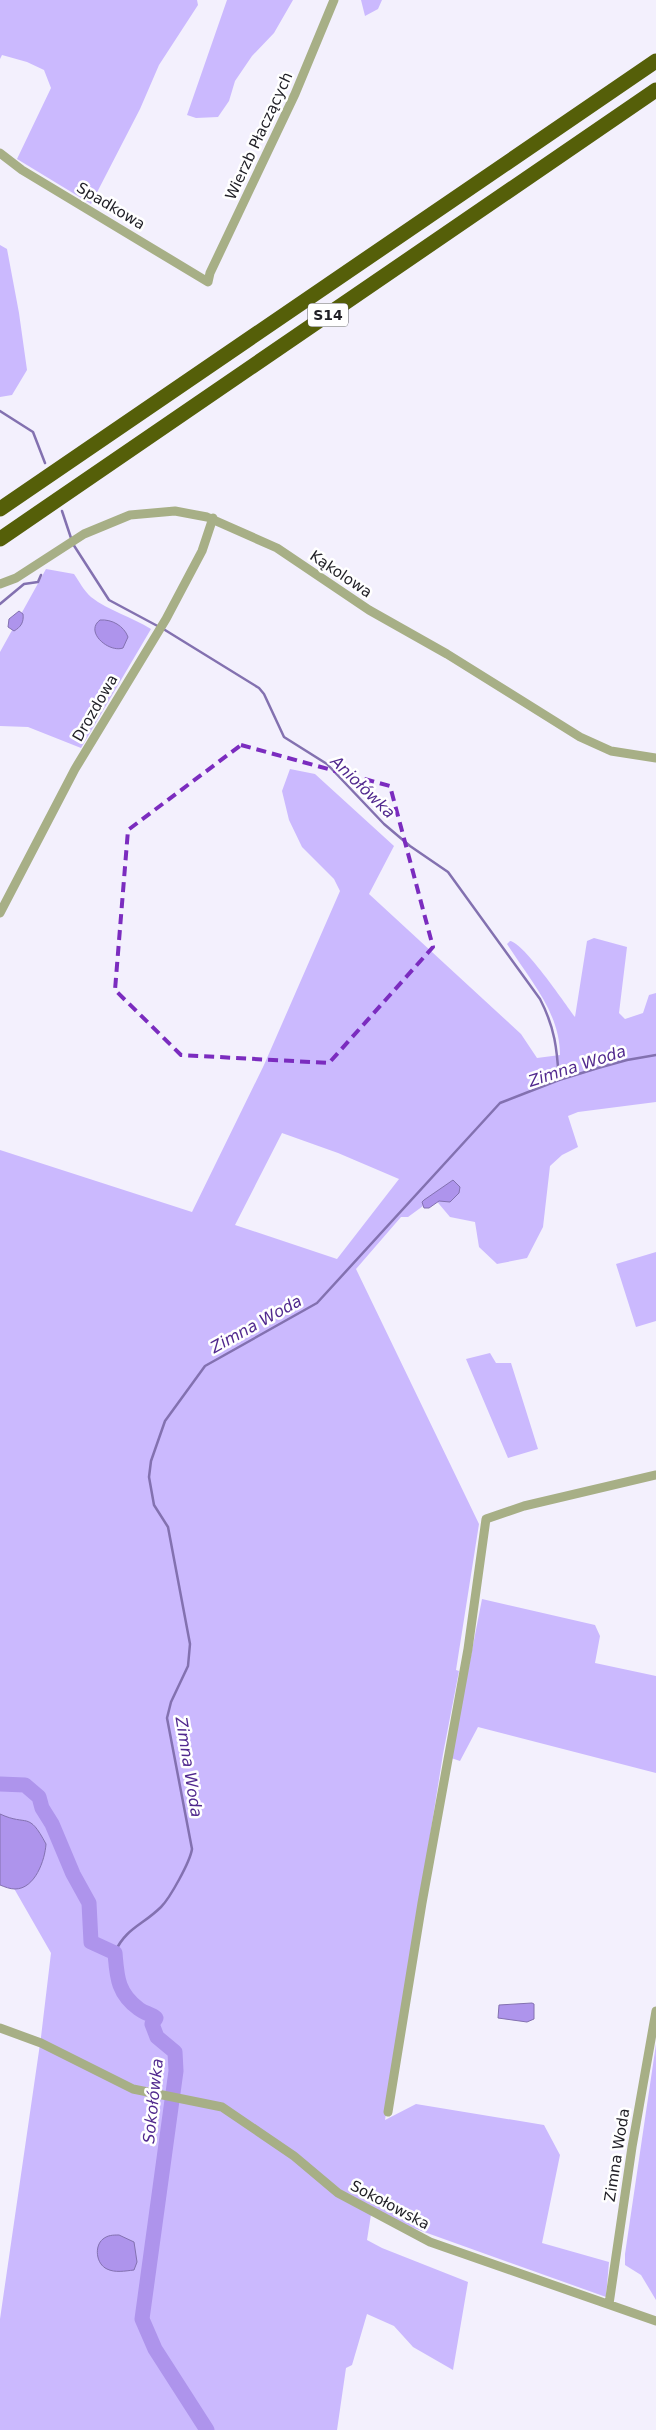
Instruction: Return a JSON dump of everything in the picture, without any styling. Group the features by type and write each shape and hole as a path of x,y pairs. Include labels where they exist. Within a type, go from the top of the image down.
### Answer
{"highway":[{"name":"S14","path":"0,509 656,61"},
{"name":"S14","path":"0,539 656,90"}],"street":[{"name":"Wierzb Płaczących","path":"208,282 210,273 298,86 334,0"},
{"name":"Spadkowa","path":"0,153 22,170 208,282"},
{"name":"Kąkolowa","path":"0,584 16,578 84,534 130,515 175,511 213,518 277,548 370,610 447,654 580,737 616,752 656,758"},
{"name":"Drozdowa","path":"0,913 74,769 160,627 202,551 213,518"},
{"path":"388,2112 422,1903 468,1649 486,1520 524,1506 656,1475"},
{"name":"Zimna Woda","path":"608,2304 632,2147 656,2010"},
{"name":"Sokołowska","path":"0,2028 41,2043 124,2085 164,2096 222,2107 294,2156 338,2193 430,2242 656,2321"}],"highlighted area":[{"path":"241,745 390,786 433,947 329,1063 181,1055 115,990 128,830"}],"shaded area":[{"path":"0,0 197,0 198,5 159,65 140,109 91,204 17,159 51,88 44,70 27,62 2,55 0,59"},
{"path":"227,0 293,0 274,33 252,56 235,81 229,101 218,117 196,118 187,115"},
{"path":"361,0 382,0 378,9 365,16"},
{"path":"0,245 7,249 27,370 12,395 0,397"},
{"path":"46,569 74,574 91,597 151,629 81,748 28,727 0,726 0,652"},
{"path":"19,611 23,614 22,622 14,631 8,627 9,619"},
{"path":"100,620 113,622 124,630 128,637 123,648 117,649 105,645 100,640 95,630"},
{"path":"290,769 315,774 394,846 369,894 521,1034 537,1058 560,1055 559,1039 555,1024 542,996 507,944 510,941 516,944 534,962 575,1017 587,941 594,938 627,947 619,1013 625,1019 643,1013 649,995 656,993 656,1102 578,1112 568,1116 578,1147 562,1155 550,1166 543,1227 527,1258 497,1264 479,1247 475,1222 450,1217 434,1198 408,1217 401,1217 356,1269 479,1524 456,1670 459,1671 443,1754 385,2120 416,2104 544,2125 560,2155 542,2243 609,2262 606,2297 402,2224 372,2208 367,2240 382,2248 468,2282 453,2370 413,2347 394,2326 367,2314 352,2365 346,2368 337,2430 0,2430 0,2319 41,2037 51,1953 0,1864 0,1150 192,1212 264,1065 340,891 334,879 302,847 289,820 282,791","holes":["282,1133 338,1153 399,1179 337,1259 235,1225"]},
{"path":"453,1180 460,1187 459,1193 450,1202 439,1201 429,1208 424,1208 422,1202 424,1200"},
{"path":"656,1252 656,1321 636,1327 616,1264"},
{"path":"490,1353 496,1363 511,1363 538,1449 508,1458 466,1359"},
{"path":"482,1599 595,1625 600,1636 595,1663 656,1676 656,1773 478,1727 460,1761 451,1758"},
{"path":"0,1814 31,1823 40,1833 46,1844 44,1858 38,1872 22,1888 13,1889 0,1885"},
{"path":"534,2004 534,2019 527,2022 498,2018 499,2005"},
{"path":"656,2044 656,2300 641,2275 625,2265 625,2254"},
{"path":"119,2235 134,2242 137,2262 134,2270 113,2271 103,2267 100,2263 97,2250 100,2242 107,2237"}],"waterway":[{"name":"Aniołówka","path":"0,411 33,432 45,463"},
{"name":"Aniołówka","path":"62,511 71,538"},
{"name":"Aniołówka","path":"73,544 109,600 165,630 259,688 264,694 284,737 327,764 384,824 410,846 448,872 540,999 549,1020 554,1039 559,1080"},
{"path":"0,604 24,584 38,582 41,575"},
{"name":"Zimna Woda","path":"115,1952 124,1937 165,1902 184,1871 192,1849 167,1718 171,1702 188,1666 190,1644 168,1527 154,1505 149,1477 151,1461 165,1421 205,1366 317,1303 500,1103 559,1080 627,1060 656,1055"},
{"name":"Sokołówka","path":"0,1784 25,1785 39,1797 42,1808 52,1824 73,1874 89,1903 91,1942 115,1953 118,1977 126,1997 139,2009 156,2018 152,2024 157,2037 175,2052 176,2071 142,2319 155,2349 207,2430"}]}
